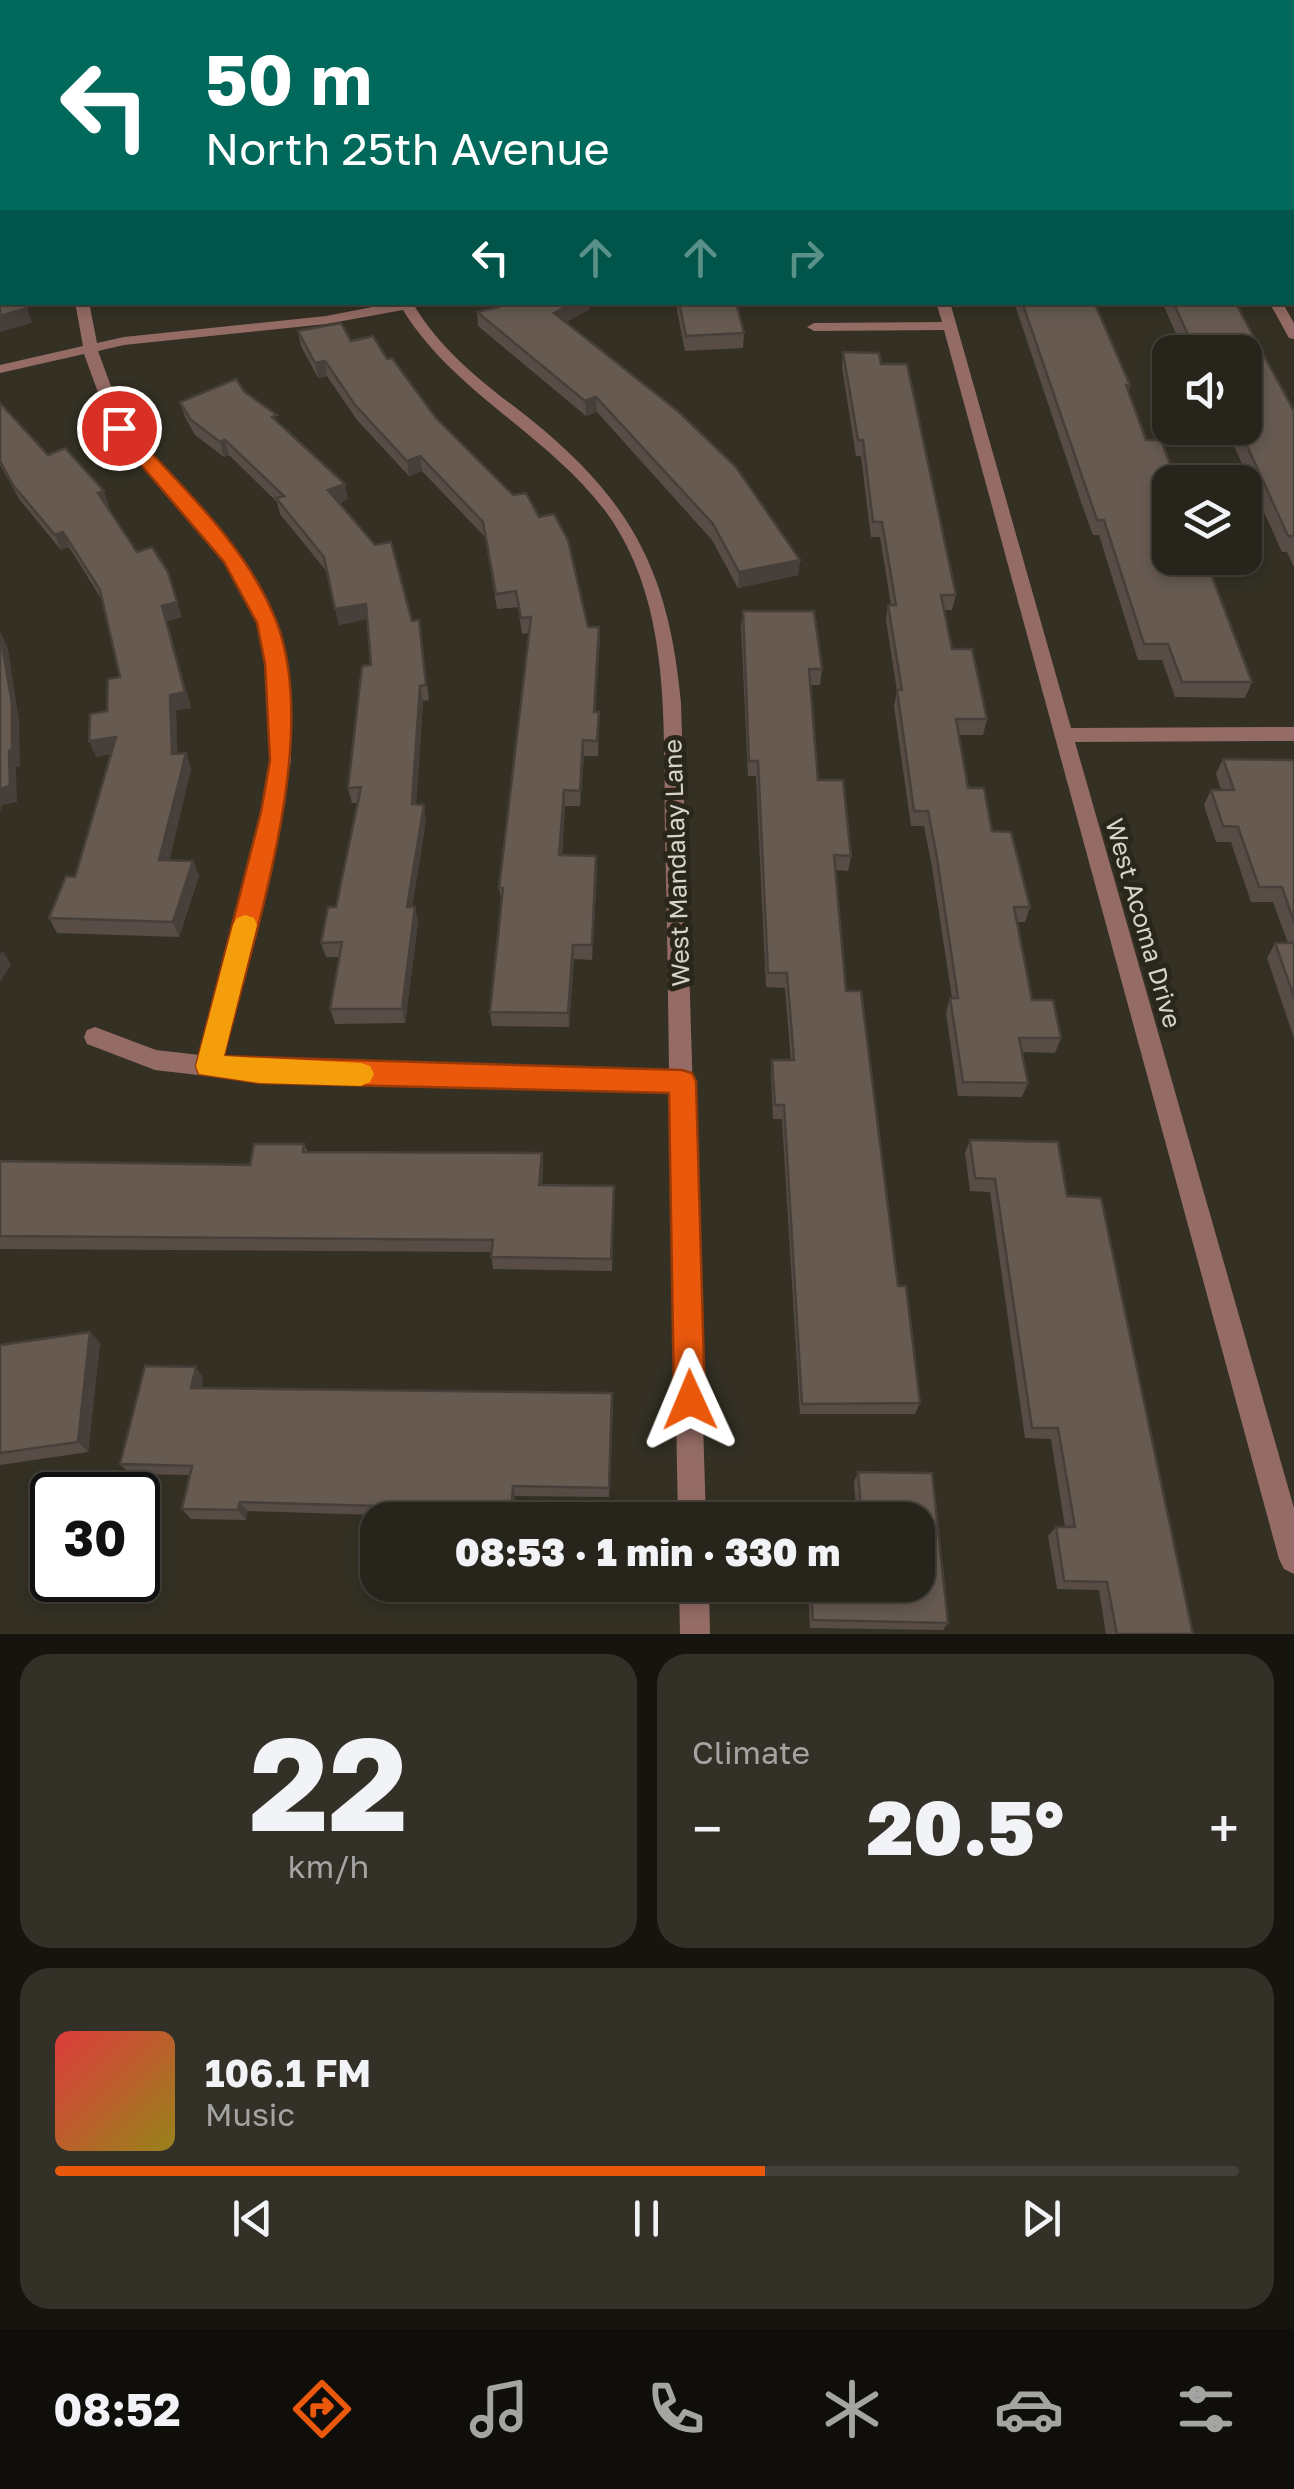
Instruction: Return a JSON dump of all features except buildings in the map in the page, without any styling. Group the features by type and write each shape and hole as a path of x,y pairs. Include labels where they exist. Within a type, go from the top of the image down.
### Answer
{"street":[{"path":"83,305 106,403 119,428 212,532 255,596 276,664 280,760 272,812 209,1066"},
{"name":"West Mandalay Lane","path":"0,369 90,347 326,320 408,305"},
{"name":"West Mandalay Lane","path":"413,305 425,336 448,361 579,470 614,512 658,596 672,703 692,1502"},
{"name":"West Acoma Drive","path":"944,305 1294,1559"},
{"path":"1277,305 1294,336"},
{"path":"814,327 950,326"},
{"path":"1063,735 1294,734"},
{"path":"95,1037 155,1060 259,1072 682,1081"},
{"path":"694,1602 694,1634"}],"slow traffic":[{"path":"245,925 209,1066 259,1072 361,1074"}],"route":[{"path":"119,428 233,560 255,596 276,664 280,760 272,812 209,1066 259,1072 682,1081 690,1400"}]}
